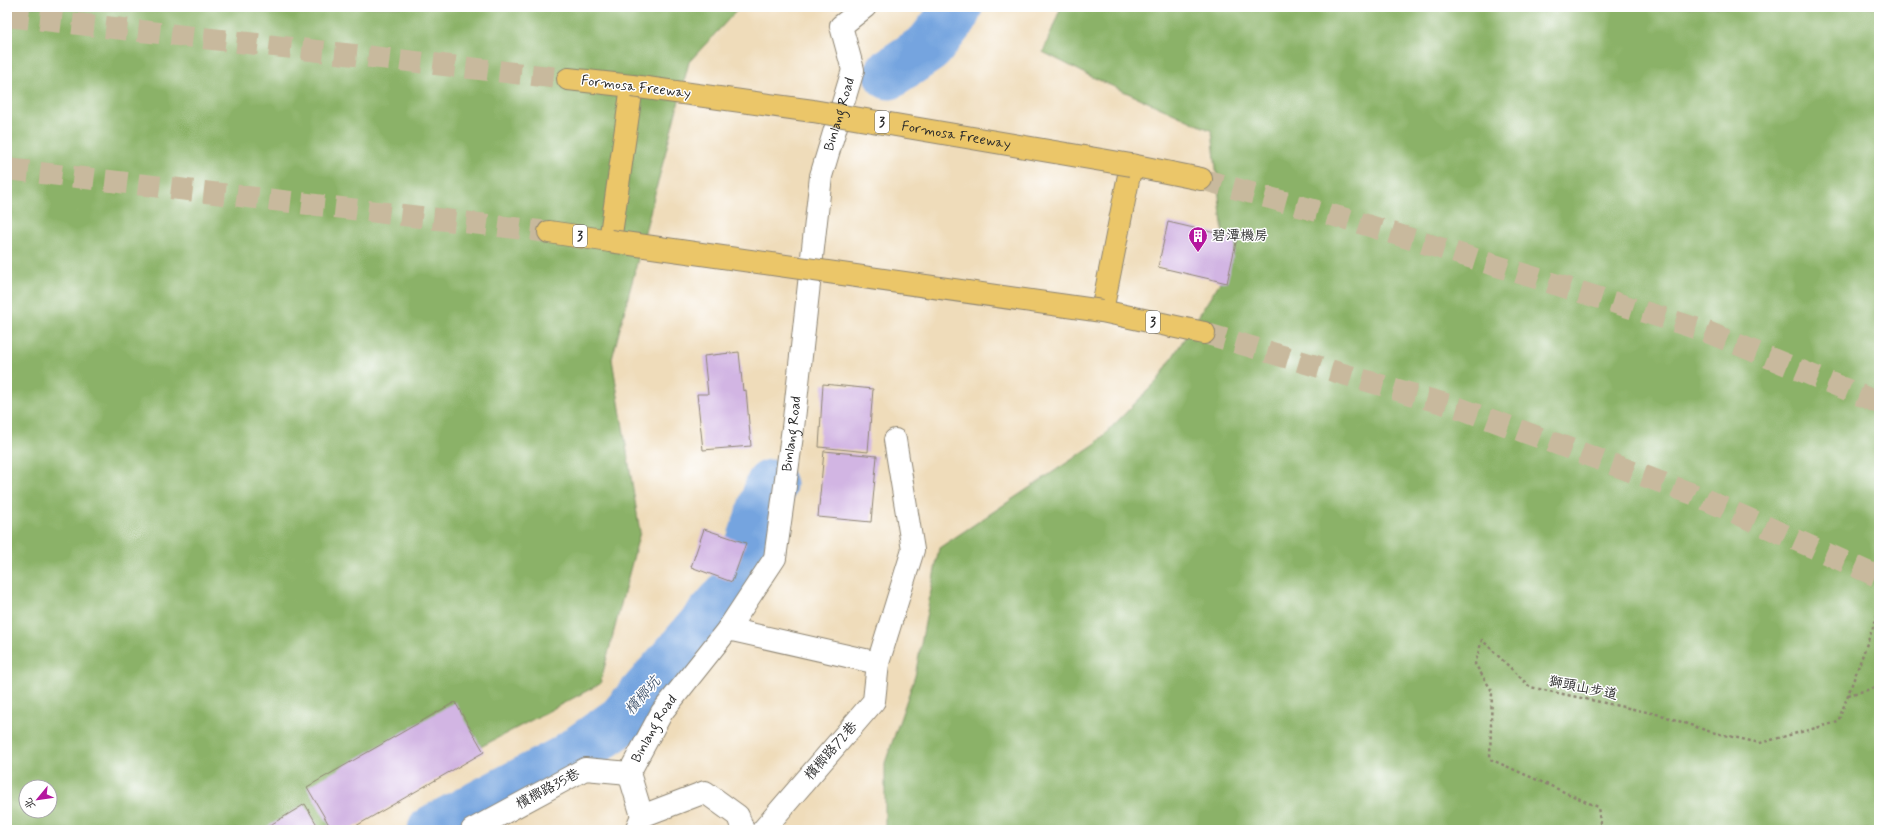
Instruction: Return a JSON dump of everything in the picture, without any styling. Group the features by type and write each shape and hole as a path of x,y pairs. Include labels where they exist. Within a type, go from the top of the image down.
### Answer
{"highway":[{"name":"Formosa Freeway","path":"568,79 632,86 813,111 1131,165 1201,179"},
{"path":"610,241 632,86"},
{"path":"1102,311 1131,165"},
{"name":"3","path":"549,232 1102,311 1204,333"}],"street":[{"name":"Binlang Road","path":"639,823 629,773 662,712 728,629 776,558 793,428 821,176 853,70 841,26 865,7"},
{"name":"檳榔路72巷","path":"763,830 874,701 878,663 914,550 895,440"},
{"path":"728,629 878,663"},
{"name":"檳榔路35巷","path":"472,830 585,769 629,773"},
{"path":"639,823 705,792 738,816 743,830"}],"path":[{"name":"獅頭山步道","path":"1601,830 1598,807 1490,760 1492,691 1475,664 1482,640 1530,687 1661,715 1711,732 1760,743 1838,722 1879,611"},
{"path":"1847,695 1879,687"}],"green space":[{"path":"7,7 740,7 689,62 612,359 640,532 600,684 323,830 7,830"},
{"path":"1061,7 1879,7 1879,830 885,830 885,763 915,676 939,548 1095,444 1158,380 1227,271 1212,131 1090,76 1043,52"}],"building":[{"name":"碧潭機房","path":"1168,222 1237,238 1227,283 1158,267"},
{"path":"739,352 743,391 746,390 751,446 703,450 697,394 708,394 704,356"},
{"path":"823,384 873,389 868,452 819,447"},
{"path":"824,451 877,456 871,522 818,517"},
{"path":"704,529 746,543 732,582 691,567"},
{"path":"455,702 484,752 349,830 332,830 307,787"},
{"path":"305,804 320,830 262,830"}],"waterway":[{"name":"檳榔坑","path":"889,74 929,47 953,16 957,7"},
{"name":"檳榔坑","path":"433,830 564,761 622,720 737,586 771,485"}],"tunnel":[{"path":"7,16 568,79"},
{"path":"7,169 549,232"},
{"path":"1201,179 1357,222 1705,331 1879,403"},
{"path":"1204,333 1459,408 1693,494 1879,577"}],"place":[{"name":"碧潭機房","path":"1198,253"}]}
